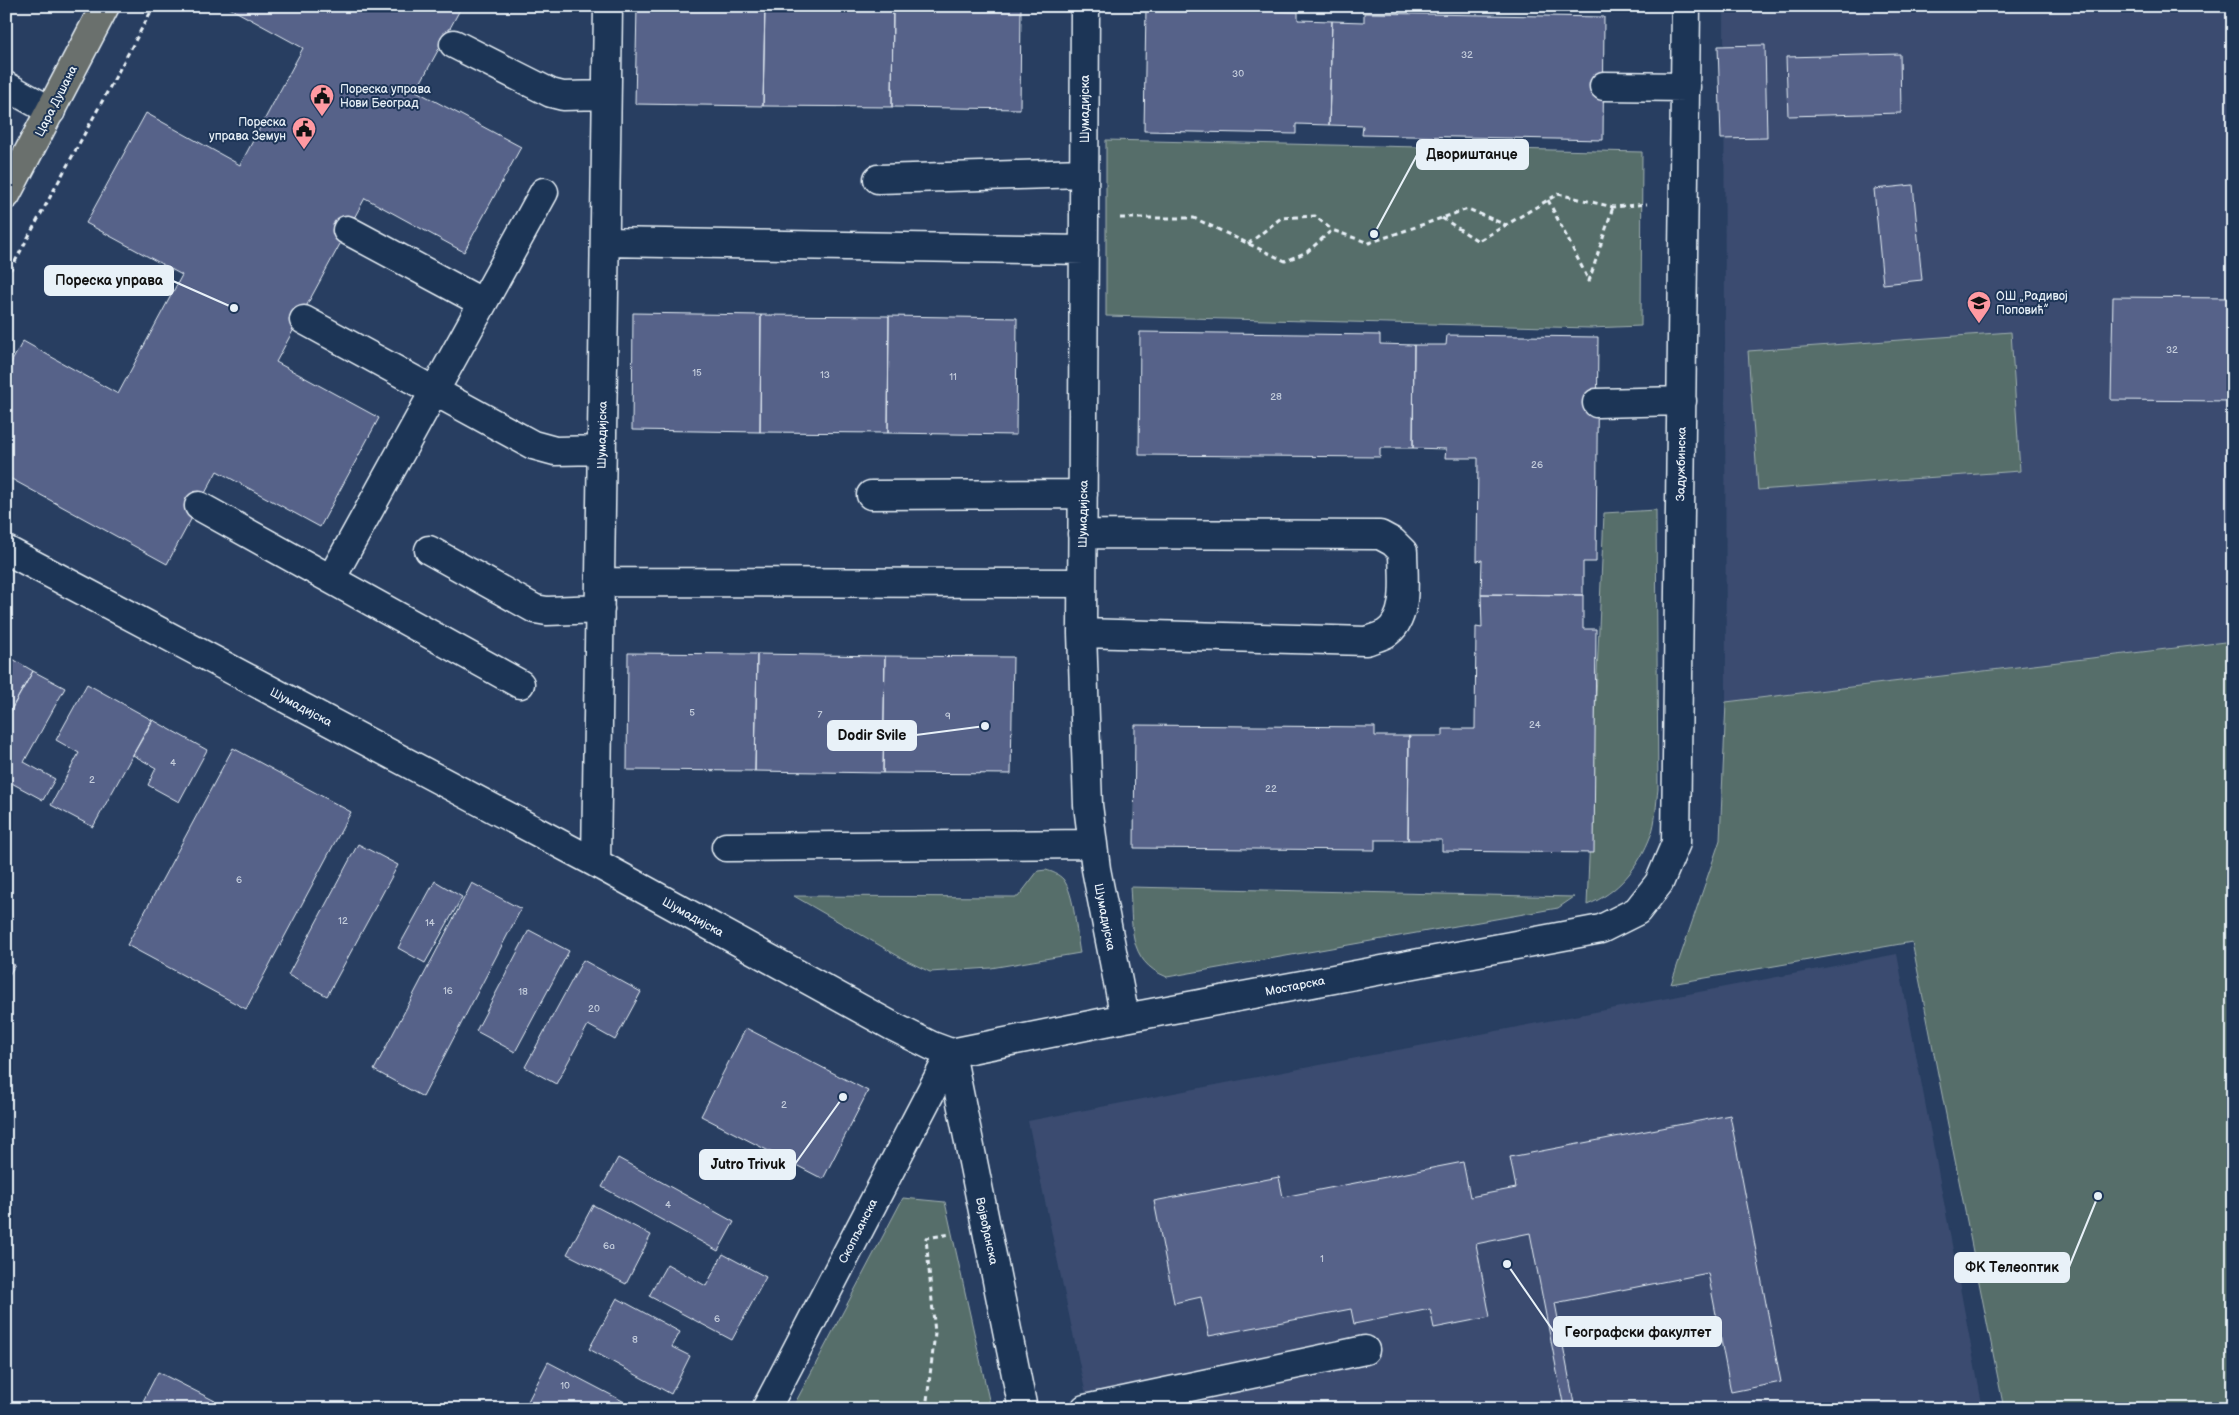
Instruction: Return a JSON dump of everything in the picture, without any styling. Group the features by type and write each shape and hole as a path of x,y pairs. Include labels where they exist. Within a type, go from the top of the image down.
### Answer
{"main road":[{"name":"Цара Душана","path":"6,195 105,6"}],"street":[{"name":"Шумадијска","path":"596,864 608,6"},
{"name":"Шумадијска","path":"1085,6 1082,633 1088,805 1093,844 1125,1018"},
{"name":"Задужбинска","path":"1637,911 1659,883 1676,843 1686,6"},
{"path":"454,44 551,94 563,96 606,95"},
{"path":"6,86 51,111"},
{"path":"1604,86 1686,87"},
{"path":"878,179 1084,173"},
{"path":"331,579 544,192"},
{"path":"348,230 483,303"},
{"path":"605,242 1084,250"},
{"path":"304,320 543,449 602,450"},
{"path":"1597,403 1682,402"},
{"path":"871,495 1083,494"},
{"path":"199,506 520,684"},
{"path":"1082,534 1380,535 1393,542 1403,552 1400,617 1386,633 1366,641 1082,633"},
{"name":"Шумадијска","path":"6,550 596,864 892,1026 932,1046 951,1053"},
{"path":"429,550 535,609 547,611 600,609"},
{"path":"600,582 1082,583"},
{"path":"726,847 1093,844"},
{"name":"Мостарска","path":"951,1053 1125,1018 1602,929 1637,911"},
{"name":"Војвођанска","path":"951,1053 1023,1409"},
{"name":"Скопљанска","path":"766,1409 951,1053"},
{"path":"1085,1409 1366,1350"}],"path":[{"path":"6,278 154,6"},
{"path":"1441,218 1478,241 1558,194 1613,207 1685,202"},
{"path":"1548,200 1589,281 1613,207"},
{"path":"1248,244 1281,218 1315,216 1332,230 1369,243 1468,209 1506,225"},
{"path":"1085,218 1194,218 1285,261 1307,252 1332,230"},
{"path":"926,1409 935,1333 926,1238 986,1227"}],"shaded area":[{"name":"ОШ „Радивој Поповић”","path":"1724,6 2233,6 2233,641 1726,702"},
{"path":"1897,954 1983,1409 1089,1409 1028,1121"}],"green space":[{"path":"1106,140 1642,152 1641,326 1590,328 1106,316"},
{"path":"2011,332 2020,471 1758,490 1748,351"},
{"path":"1656,510 1658,789 1654,824 1646,847 1626,878 1608,894 1587,905 1604,513"},
{"path":"2233,641 2233,1409 2004,1409 1912,942 1671,984 1720,840 1726,702"},
{"path":"1046,870 1053,872 1063,879 1067,886 1073,904 1080,953 991,968 930,972 905,960 794,896 1018,897 1038,871"},
{"path":"1130,887 1574,897 1558,908 1167,977 1154,970 1144,961 1138,951 1132,928"},
{"path":"903,1198 945,1202 991,1409 792,1409"}],"building":[{"path":"226,6 462,6 416,91 521,147 464,252 365,198 276,362 379,418 320,527 217,471 167,564 6,476 6,372 23,341 118,394 182,275 86,223 146,113 240,165 303,48"},
{"path":"637,6 765,6 763,106 635,104"},
{"path":"765,6 893,6 892,107 763,106"},
{"path":"893,6 1021,6 1020,109 892,107"},
{"path":"1146,6 1266,6 1266,11 1298,12 1298,20 1332,21 1329,125 1296,124 1296,134 1144,131"},
{"path":"1364,13 1604,17 1603,140 1362,135 1363,126 1329,125 1332,21 1364,22"},
{"path":"1765,45 1767,138 1721,139 1718,46"},
{"path":"1900,54 1901,113 1788,116 1786,57"},
{"path":"1913,185 1922,280 1883,284 1874,189"},
{"path":"2113,297 2233,298 2233,401 2111,400"},
{"path":"633,313 761,315 760,432 632,430"},
{"path":"761,315 889,316 888,433 760,432"},
{"path":"889,316 1017,318 1016,435 888,433"},
{"path":"1140,332 1380,335 1380,344 1414,345 1413,448 1380,448 1380,457 1139,455"},
{"path":"1447,335 1598,337 1596,562 1583,562 1583,595 1481,594 1482,560 1477,561 1478,458 1445,458 1446,449 1413,448 1414,345 1446,345"},
{"path":"1481,594 1583,595 1583,629 1596,629 1594,853 1442,851 1442,840 1408,840 1409,736 1443,736 1443,729 1475,729 1476,627 1482,628"},
{"path":"628,653 757,654 755,771 627,770"},
{"path":"757,654 885,656 883,773 755,771"},
{"path":"6,655 33,671 6,718"},
{"path":"885,656 1013,657 1011,774 883,773"},
{"path":"33,671 65,688 24,762 55,779 43,800 6,780 6,719"},
{"path":"87,684 152,720 93,827 51,805 79,753 56,740"},
{"path":"153,720 207,750 179,802 148,785 156,768 133,755"},
{"path":"1135,725 1375,727 1375,736 1409,736 1408,840 1375,840 1375,850 1134,848"},
{"path":"233,748 351,812 246,1009 127,945"},
{"path":"358,844 398,865 327,996 288,975"},
{"path":"435,881 462,897 425,963 398,948"},
{"path":"472,883 521,909 423,1097 374,1070"},
{"path":"529,930 569,951 515,1052 476,1031"},
{"path":"583,960 641,992 615,1040 588,1025 556,1084 525,1067"},
{"path":"6,961 15,965 6,980"},
{"path":"746,1028 868,1091 823,1179 701,1116"},
{"path":"1730,1115 1781,1382 1731,1392 1708,1273 1555,1303 1575,1409 1559,1409 1564,1408 1530,1233 1476,1244 1490,1317 1434,1328 1430,1309 1354,1324 1351,1309 1209,1336 1201,1297 1174,1303 1154,1201 1279,1177 1283,1197 1463,1162 1470,1197 1516,1188 1510,1157"},
{"path":"618,1158 734,1222 718,1251 602,1187"},
{"path":"593,1205 651,1235 626,1284 567,1254"},
{"path":"723,1254 766,1277 732,1340 649,1296 667,1264 706,1286"},
{"path":"617,1298 680,1332 672,1347 690,1356 671,1394 589,1349"},
{"path":"548,1362 638,1409 524,1409"},
{"path":"158,1372 215,1401 211,1409 139,1409"},
{"path":"1637,1403 1638,1409 1605,1409"}],"place":[{"name":"Пореска управа Нови Београд","path":"322,117"},
{"name":"Пореска управа Земун","path":"304,150"},
{"name":"Двориштанце","path":"1374,234"},
{"name":"Пореска управа","path":"234,308"},
{"name":"ОШ „Радивој Поповић”","path":"1979,324"},
{"name":"Dodir Svile","path":"985,726"},
{"name":"Jutro Trivuk","path":"843,1097"},
{"name":"ФК Телеоптик","path":"2098,1196"},
{"name":"Географски факултет","path":"1507,1264"}]}
